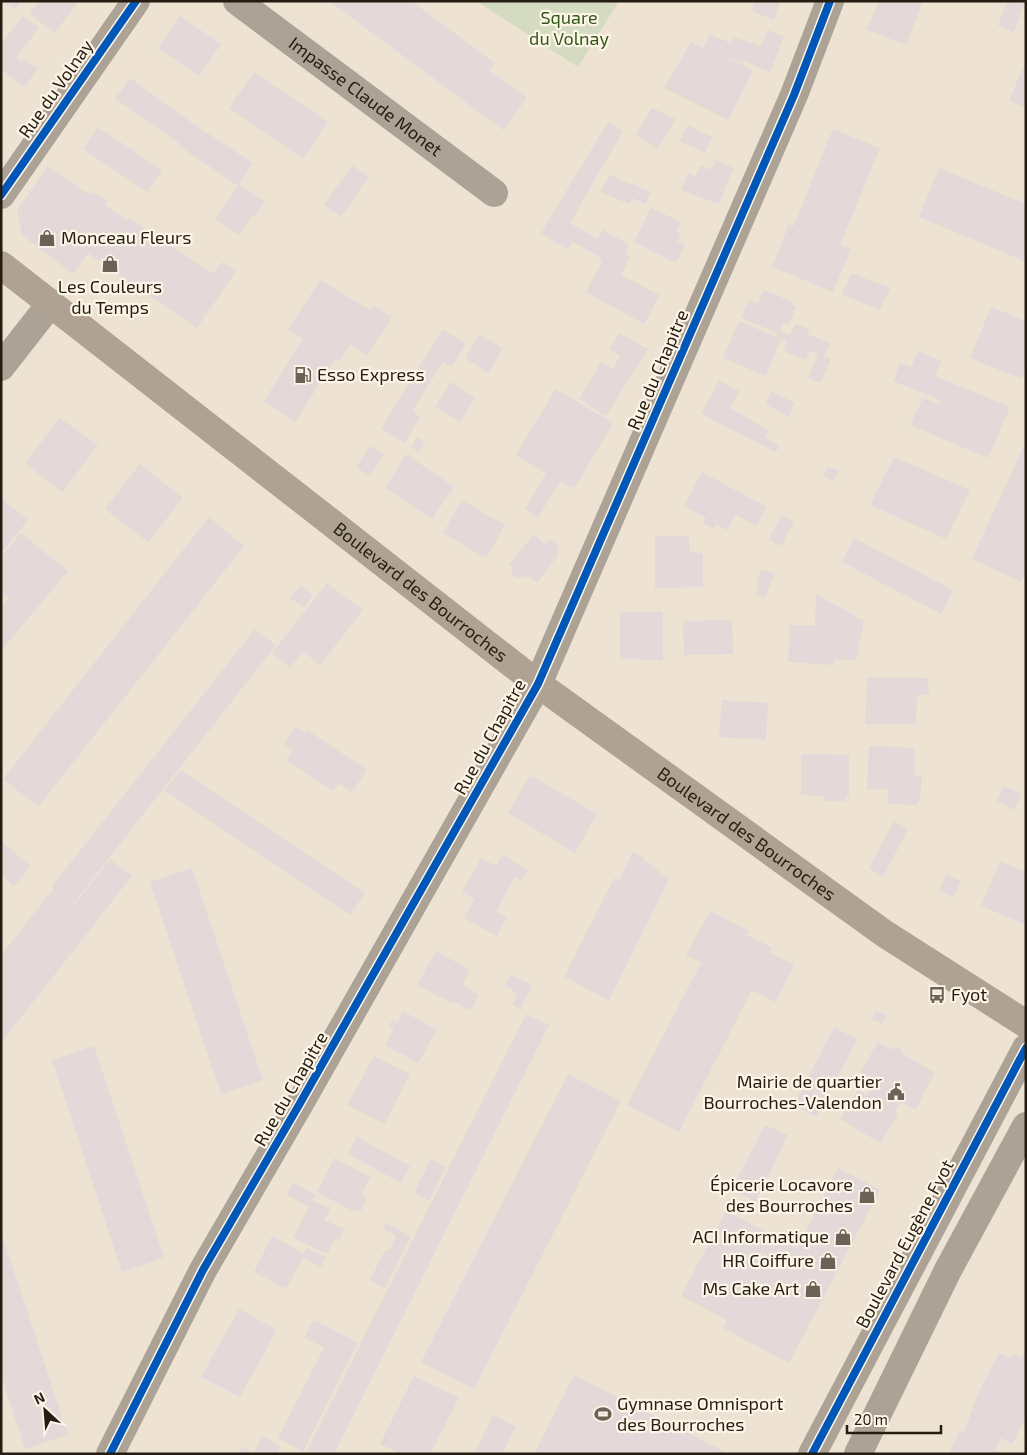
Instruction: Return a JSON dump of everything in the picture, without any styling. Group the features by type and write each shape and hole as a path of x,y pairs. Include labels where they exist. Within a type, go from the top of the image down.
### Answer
{"main road":[{"name":"Boulevard des Bourroches","path":"1,265 538,684 885,934 1026,1024"}],"street":[{"name":"Rue du Volnay","path":"1,195 136,1"},
{"name":"Impasse Claude Monet","path":"237,1 494,193"},
{"name":"Rue du Chapitre","path":"110,1454 203,1270 300,1105 538,684 790,104 830,1"},
{"path":"1,367 52,303"},
{"name":"Boulevard Eugène Fyot","path":"812,1454 1026,1048"},
{"path":"858,1454 948,1270 1026,1126"}],"green space":[{"name":"Square du Volnay","path":"476,1 619,1 578,67"}],"building":[{"path":"4,1 21,1 15,10"},
{"path":"39,1 78,1 55,33 30,14"},
{"path":"329,1 411,1 495,63 489,70 527,98 503,130"},
{"path":"755,1 780,1 774,20 752,11"},
{"path":"879,1 923,1 906,45 867,30"},
{"path":"1007,1 1025,1 1014,32 998,26"},
{"path":"23,16 39,28 16,58 22,63 24,59 38,69 24,87 1,69 1,44"},
{"path":"180,16 221,44 199,76 158,48"},
{"path":"768,30 784,36 770,72 744,61 743,64 716,53 753,70 728,120 664,88 691,42 704,48 709,34 731,43 733,37 761,46"},
{"path":"1026,60 1026,108 1009,101"},
{"path":"254,72 328,122 303,159 229,108"},
{"path":"130,78 192,123 253,163 239,184 265,202 239,235 215,219 238,186 115,99"},
{"path":"652,108 676,119 657,149 636,134"},
{"path":"608,122 623,131 570,223 597,239 603,230 630,245 625,254 630,257 621,275 660,295 644,324 586,292 602,262 598,256 573,242 568,250 541,233"},
{"path":"688,125 712,137 705,153 680,141"},
{"path":"98,127 162,170 147,192 83,149"},
{"path":"833,129 880,148 840,245 851,249 833,292 772,267 789,224 794,226"},
{"path":"715,160 733,168 719,204 681,190 688,173 696,176 700,165 711,170"},
{"path":"352,165 369,177 341,217 324,205"},
{"path":"48,166 90,195 91,192 108,200 105,205 128,221 129,218 213,274 222,262 236,271 197,328 88,253 73,274 22,235 17,210"},
{"path":"939,168 1026,204 1026,262 919,217"},
{"path":"610,175 651,192 645,204 632,198 629,204 600,192"},
{"path":"651,208 681,222 676,231 681,234 677,241 685,245 676,263 634,242"},
{"path":"851,273 890,288 880,310 842,295"},
{"path":"320,280 370,310 373,305 392,317 367,356 350,345 339,361 335,360 295,422 264,401 303,339 288,330"},
{"path":"764,290 793,302 792,305 796,307 789,325 783,322 780,331 790,335 795,324 809,329 807,334 830,343 824,356 831,359 821,383 808,378 818,354 810,351 806,360 784,351 787,341 781,339 766,376 723,358 739,321 776,337 777,333 741,318 749,300 758,304"},
{"path":"991,307 1026,321 1026,369 1022,379 970,358"},
{"path":"443,329 466,344 452,367 443,362 412,411 420,417 404,443 381,428"},
{"path":"620,333 648,349 606,416 579,399 601,362 613,369 620,356 609,349"},
{"path":"480,334 503,349 488,373 465,358"},
{"path":"918,351 941,361 935,376 1010,407 988,458 910,425 923,398 938,403 940,400 893,381 900,362 911,367"},
{"path":"719,380 739,391 730,408 769,430 765,438 779,446 776,452 701,414"},
{"path":"451,382 475,398 460,422 435,407"},
{"path":"556,389 613,423 574,489 560,481 538,518 525,509 546,473 516,455"},
{"path":"771,391 795,403 789,417 765,404"},
{"path":"60,418 98,445 62,492 25,463"},
{"path":"417,437 425,442 419,452 411,447"},
{"path":"1026,441 1026,572 1021,582 972,559"},
{"path":"370,446 384,454 370,476 356,467"},
{"path":"406,454 454,487 432,519 386,488"},
{"path":"894,457 970,490 946,539 870,505"},
{"path":"140,464 183,498 148,542 105,509"},
{"path":"828,467 839,471 834,481 823,476"},
{"path":"702,472 767,507 756,526 736,515 727,530 716,524 714,529 703,523 706,518 684,506"},
{"path":"1,498 28,520 1,553"},
{"path":"462,500 505,525 486,558 443,533"},
{"path":"782,515 794,522 781,546 769,539"},
{"path":"209,517 244,546 38,807 3,779"},
{"path":"21,533 68,571 1,651 1,607 9,598 1,592 1,557"},
{"path":"534,534 545,544 548,540 552,540 559,549 556,552 559,554 537,583 529,576 527,579 524,576 517,578 511,574 513,567 509,565"},
{"path":"655,536 689,536 690,552 703,553 703,587 655,588"},
{"path":"854,538 953,590 941,614 842,562"},
{"path":"761,569 774,574 765,598 756,595"},
{"path":"327,583 363,610 320,665 303,651 290,668 272,653"},
{"path":"301,585 313,595 304,608 290,598"},
{"path":"816,594 864,621 856,660 835,659 834,665 788,662 790,625 815,626"},
{"path":"620,612 663,612 663,660 620,659"},
{"path":"732,620 733,654 684,655 683,621"},
{"path":"255,629 276,645 73,904 110,859 132,876 1,1043 1,955 54,888 52,886"},
{"path":"867,677 928,678 929,694 917,695 916,724 865,724"},
{"path":"722,700 768,703 766,740 719,737"},
{"path":"294,728 305,732 307,730 367,770 352,792 338,783 333,791 286,760 293,750 286,746 285,742"},
{"path":"869,746 915,748 914,776 922,776 920,799 916,805 888,804 888,789 867,789"},
{"path":"801,754 849,755 849,796 846,796 845,801 824,801 825,796 801,795"},
{"path":"181,770 365,893 350,915 164,790"},
{"path":"530,775 597,814 575,853 508,813"},
{"path":"1004,786 1021,794 1015,810 997,801"},
{"path":"894,821 908,829 883,877 869,868"},
{"path":"1,841 30,866 14,886 1,874"},
{"path":"633,852 644,858 644,860 669,879 609,1000 564,977 614,878 619,880"},
{"path":"502,854 528,870 522,880 515,877 496,911 507,917 497,936 464,918 474,899 462,892 481,858 496,866"},
{"path":"1000,861 1026,872 1026,925 981,906"},
{"path":"192,868 263,1080 221,1094 150,882"},
{"path":"946,874 961,881 953,897 939,891"},
{"path":"710,911 749,931 747,935 772,948 769,952 794,965 775,1002 752,990 679,1132 627,1105 701,963 686,955"},
{"path":"436,951 470,970 462,984 479,995 470,1011 417,985"},
{"path":"511,974 533,986 520,1009 512,1004 518,994 506,986"},
{"path":"877,1010 887,1016 882,1024 872,1019"},
{"path":"403,1011 437,1030 418,1063 385,1045 394,1029 389,1026 392,1020 397,1023"},
{"path":"526,1014 549,1025 334,1454 305,1454"},
{"path":"834,1027 857,1039 817,1117 794,1105"},
{"name":"Mairie de quartier Bourroches-Valendon","path":"878,1042 892,1050 895,1046 901,1050 901,1053 935,1073 915,1110 901,1102 895,1112 898,1114 880,1143 840,1119 858,1090 866,1095 875,1080 860,1072"},
{"path":"94,1046 164,1258 122,1272 52,1060"},
{"path":"374,1056 410,1074 385,1124 347,1105"},
{"path":"568,1074 621,1101 474,1389 421,1362"},
{"path":"765,1125 788,1135 755,1202 732,1189"},
{"path":"357,1137 410,1166 401,1183 348,1154"},
{"path":"334,1158 371,1177 361,1195 367,1199 360,1212 354,1209 353,1211 317,1192"},
{"path":"431,1159 446,1167 429,1201 414,1193"},
{"path":"838,1168 880,1190 789,1363 723,1328 727,1320 681,1296 726,1211 797,1248"},
{"path":"293,1183 316,1195 312,1200 330,1209 324,1220 344,1229 339,1241 335,1239 327,1254 293,1238 309,1207 287,1195"},
{"path":"386,1223 411,1236 385,1288 370,1280 385,1250 389,1251 396,1236 383,1229"},
{"path":"2,1235 68,1435 25,1449 1,1376"},
{"path":"272,1236 304,1253 307,1248 326,1257 321,1267 303,1258 286,1289 254,1272"},
{"path":"239,1309 277,1330 240,1397 201,1377"},
{"path":"314,1320 358,1343 303,1452 278,1438 324,1348 304,1337"},
{"path":"1026,1350 1026,1418 1012,1444 1001,1438 995,1450 1003,1454 949,1454 960,1430 964,1433 977,1396 999,1353 1011,1358 1015,1354 1022,1357"},
{"name":"Gymnase Omnisport des Bourroches","path":"574,1375 729,1454 534,1454"},
{"path":"414,1376 459,1398 430,1454 401,1454 380,1444"},
{"path":"493,1415 516,1427 502,1454 474,1454"},
{"path":"262,1436 280,1446 277,1454 238,1454 242,1447 254,1453"}],"cycle path":[{"path":"1,195 136,1"},
{"path":"110,1454 203,1270 538,684 794,95 830,1"},
{"path":"812,1454 1026,1048"}],"place":[{"name":"Monceau Fleurs","path":"47,238"},
{"name":"Les Couleurs du Temps","path":"110,264"},
{"name":"Esso Express","path":"303,375"},
{"name":"Fyot","path":"937,995"},
{"name":"Mairie de quartier Bourroches-Valendon","path":"896,1092"},
{"name":"Épicerie Locavore des Bourroches","path":"867,1195"},
{"name":"ACI Informatique","path":"843,1237"},
{"name":"HR Coiffure","path":"828,1261"},
{"name":"Ms Cake Art","path":"813,1289"},
{"name":"Gymnase Omnisport des Bourroches","path":"603,1414"}]}
